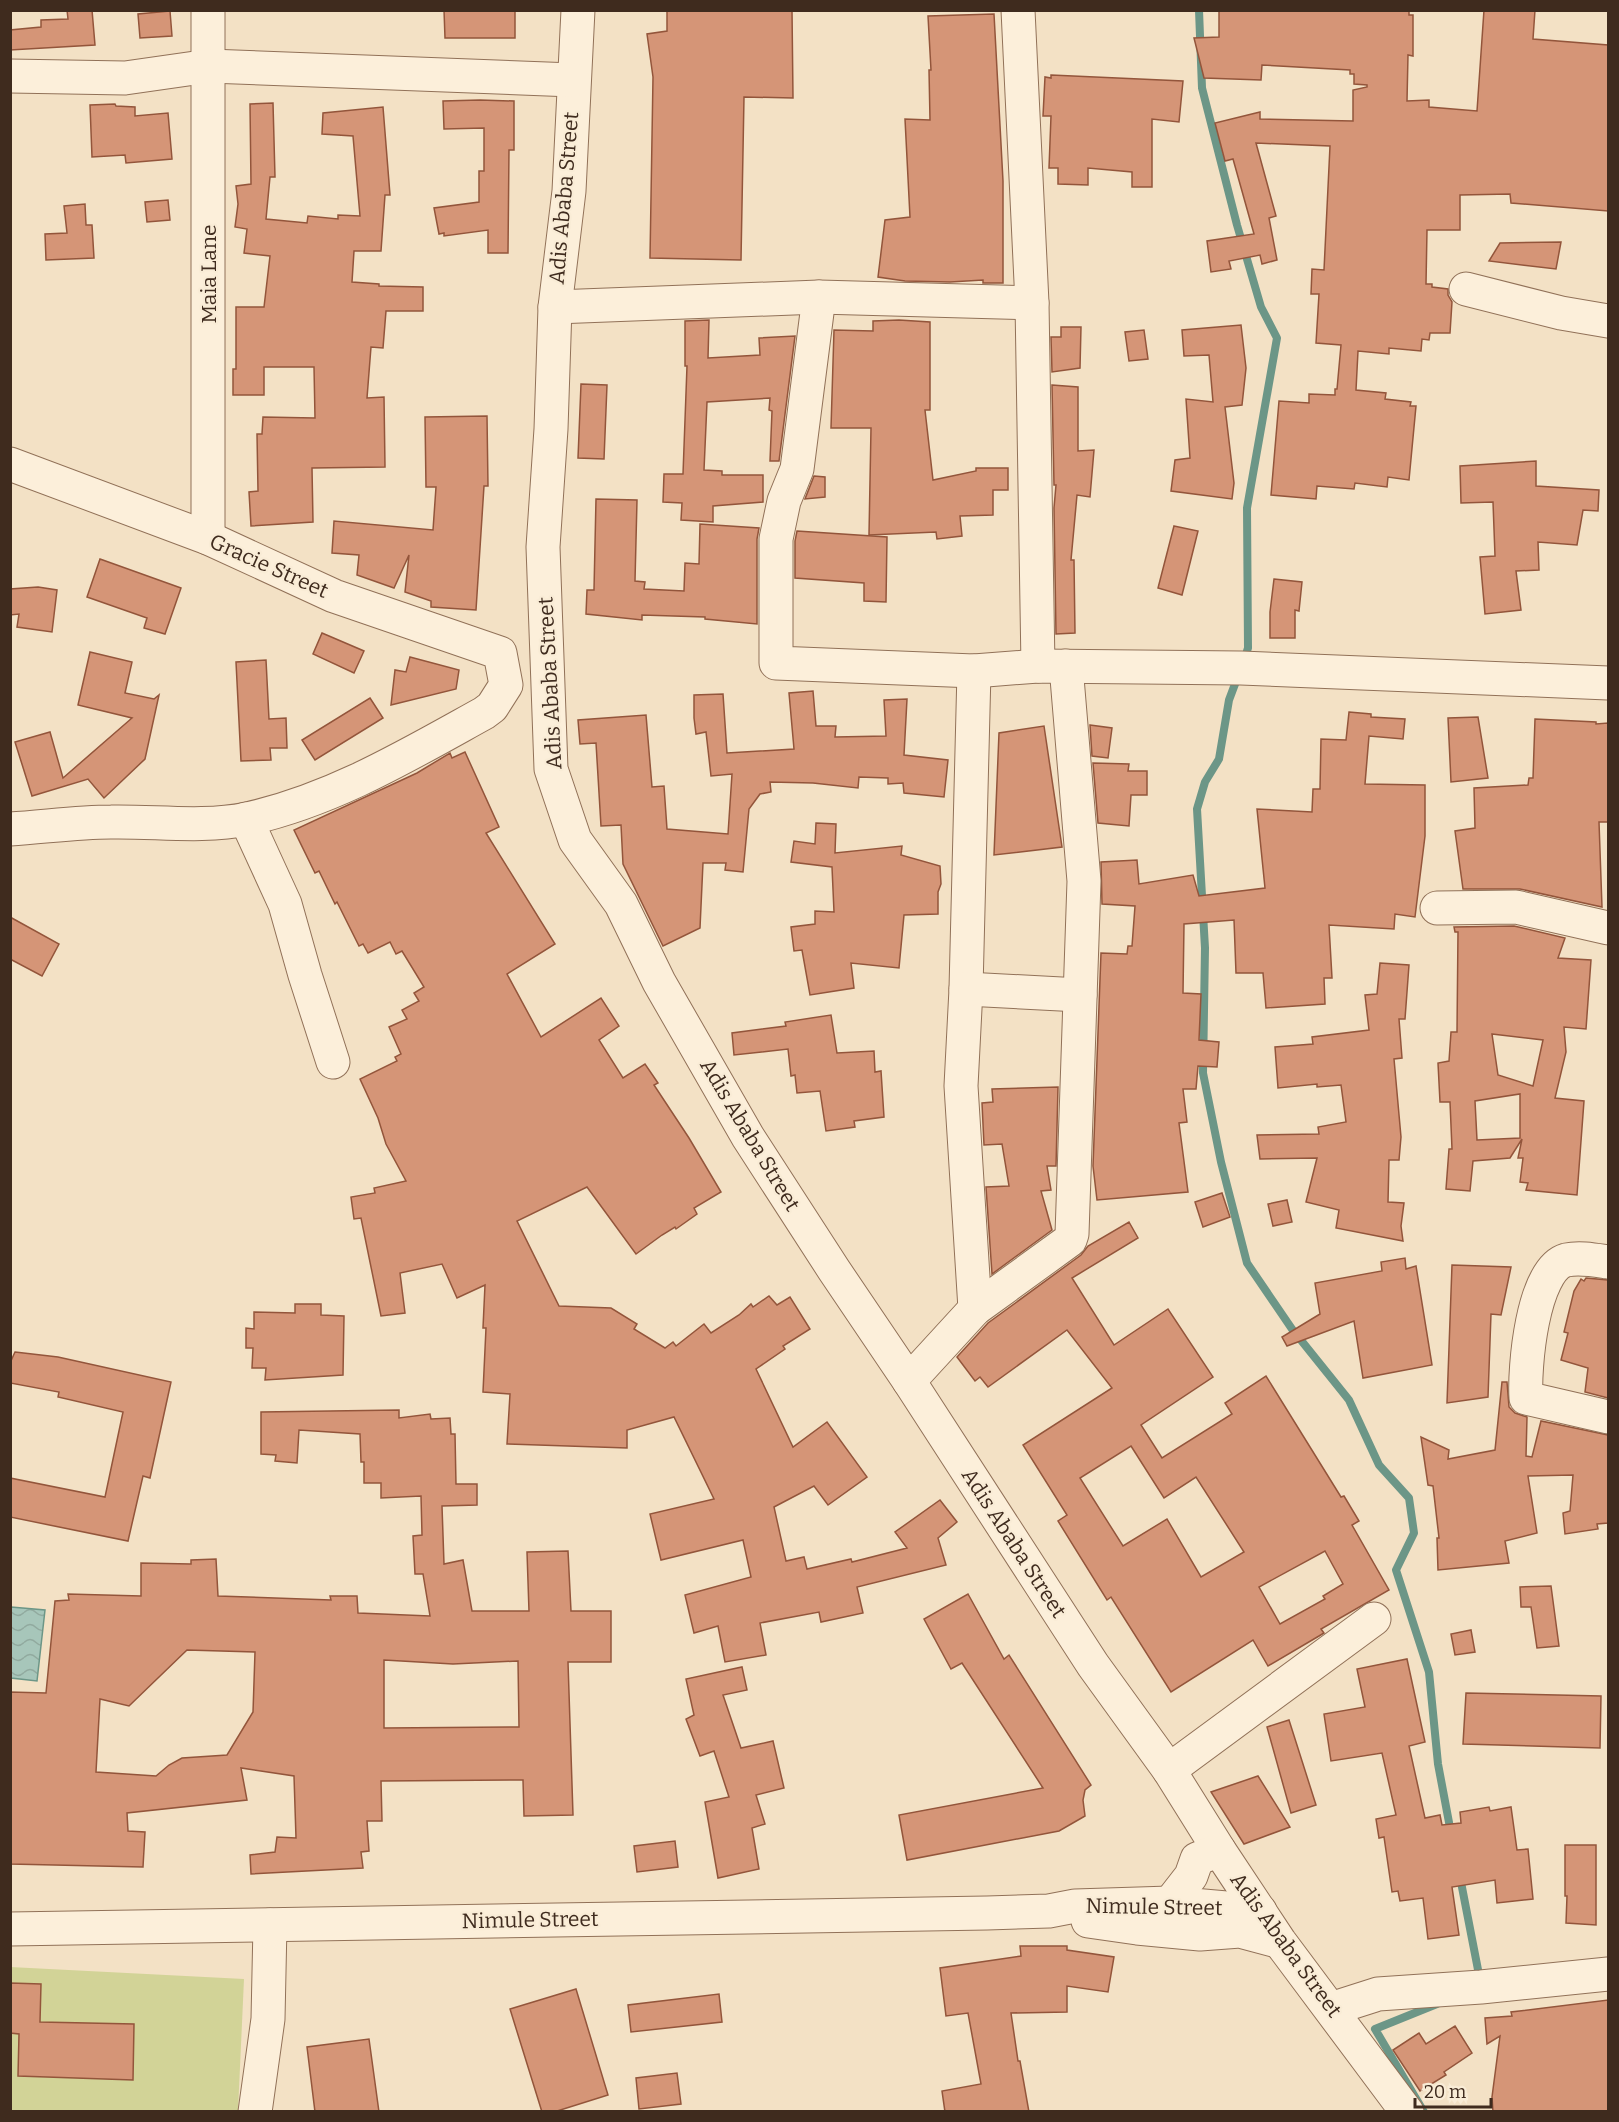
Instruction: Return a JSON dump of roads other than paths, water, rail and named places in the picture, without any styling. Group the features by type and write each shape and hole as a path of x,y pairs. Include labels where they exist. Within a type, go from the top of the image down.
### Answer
{"street":[{"name":"Maia Lane","path":"208,10 208,538"},
{"name":"Adis Ababa Street","path":"578,10 569,191 555,307 543,547 551,770 575,840 621,904 659,982 748,1137 834,1270 909,1381 1093,1665 1168,1770 1280,1942 1407,2112"},
{"path":"909,1381 975,1309 1070,1240 1072,1234 1084,881 1052,666 1018,10"},
{"path":"10,76 125,78 209,66 573,80"},
{"path":"1466,289 1561,313 1608,321"},
{"path":"555,307 819,297 1032,303"},
{"path":"819,297 797,469 784,501 776,539 776,663 974,671 1052,666 1241,668 1608,683"},
{"name":"Gracie Street","path":"10,464 208,538 334,596 503,669 548,664"},
{"path":"10,829 109,822 205,823 246,819 328,794 385,768 484,713 492,707 503,669"},
{"path":"974,671 966,989 961,1086 975,1309"},
{"path":"246,819 285,904 333,1062"},
{"path":"1437,908 1516,907 1608,928"},
{"path":"966,989 1080,995"},
{"path":"1608,1262 1580,1259 1564,1261 1549,1275 1533,1316 1525,1379 1526,1398 1608,1417"},
{"path":"1168,1770 1374,1619"},
{"path":"1170,1903 1191,1876 1197,1859 1219,1850"},
{"name":"Nimule Street","path":"10,1929 1049,1911 1075,1906 1170,1903 1260,1911"},
{"name":"Nimule Street","path":"1049,1911 1091,1922 1137,1928 1200,1934 1240,1931 1280,1942"},
{"path":"255,2112 268,2019 270,1925"},
{"path":"1200,1934 1269,1962 1322,1997 1481,1987 1608,1974"}],"water":[{"path":"11,1607 45,1610 37,1681 11,1678"}],"waterway":[{"path":"1199,10 1202,88 1237,225 1261,307 1277,338 1247,508 1248,648 1244,660"},
{"path":"1238,676 1229,700 1219,759 1205,782 1197,809 1205,948 1203,1073 1221,1162 1247,1263 1292,1329 1349,1400 1379,1465 1409,1498 1414,1533 1396,1570 1429,1672 1438,1764 1451,1833"},
{"path":"1460,1877 1480,1980"},
{"path":"1424,2112 1375,2029 1437,2004"}]}
